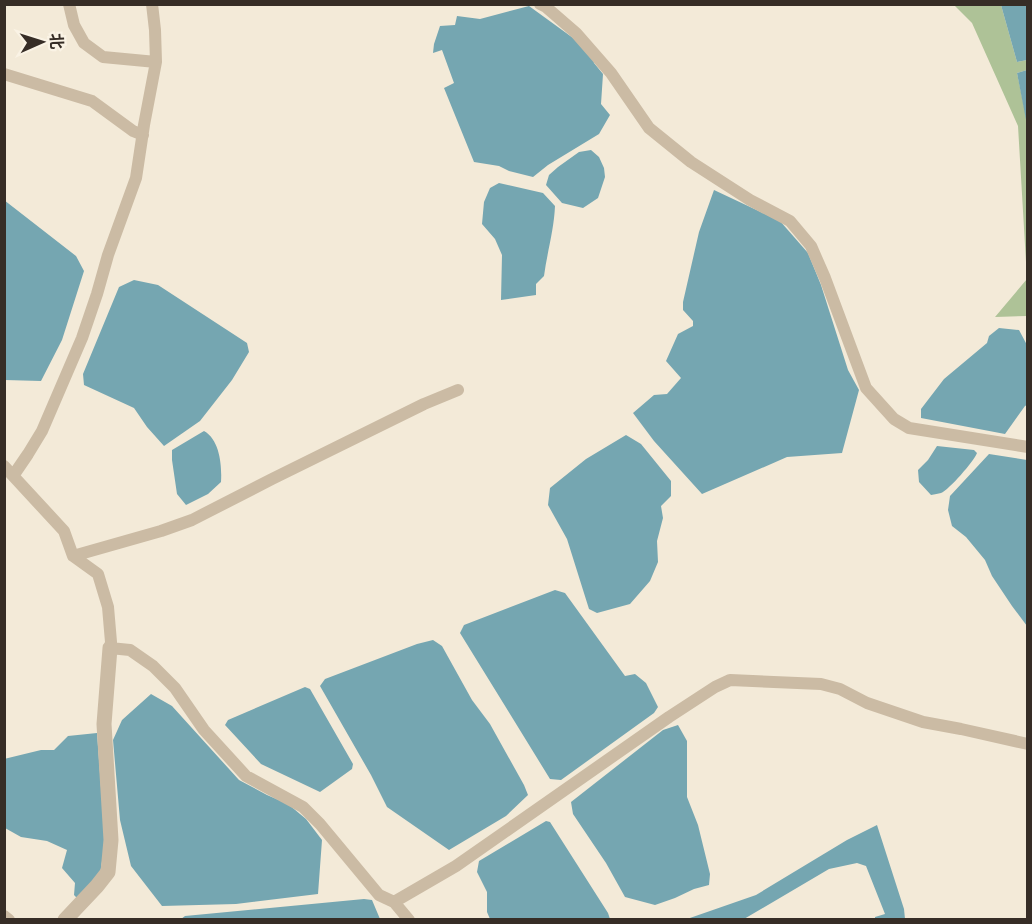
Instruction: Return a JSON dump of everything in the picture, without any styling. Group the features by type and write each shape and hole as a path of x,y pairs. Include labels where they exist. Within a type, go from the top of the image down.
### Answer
{"street":[{"path":"69,4 74,26 84,43 103,57 156,62"},
{"path":"65,920 108,872 111,840 104,724 111,642 108,607 98,574 73,556 64,531 9,471 42,431 82,338 108,255 136,178 156,62 152,4"},
{"path":"540,4 576,33 611,73 649,128 691,162 750,200 790,221 811,246 866,388 894,419 909,428 1028,447"},
{"path":"4,74 92,101 133,131 143,135"},
{"path":"73,556 192,520 272,478 458,390"},
{"path":"110,648 130,650 153,666 175,687 204,730 246,776 303,807 379,895 394,902 409,920"},
{"path":"394,902 456,866 669,717 730,680 821,684 840,689 867,703 923,722 1028,744"},
{"path":"4,916 9,920"}],"green space":[{"path":"954,5 1001,5 1017,62 1027,60 1027,70 1017,73 1028,126 1027,316 995,317 1027,279 1018,126 972,23"}],"water":[{"path":"1001,5 1027,5 1027,60 1017,62"},
{"path":"529,6 591,51 594,63 603,74 601,104 610,115 599,134 548,165 533,177 499,166 474,162 444,88 454,83 442,50 433,53 440,26 455,25 457,16 480,19"},
{"path":"1028,70 1027,125 1017,73"},
{"path":"591,150 599,157 604,168 605,177 598,198 583,208 562,203 546,185 549,175 579,152"},
{"path":"499,183 543,193 555,206 544,276 536,284 536,295 501,300 502,255 495,239 482,224 484,202 490,188"},
{"path":"714,190 780,221 808,253 821,285 848,370 859,390 842,453 787,457 702,494 654,441 633,413 654,395 667,394 681,378 666,361 678,334 693,326 693,321 683,310 683,302 699,232"},
{"path":"4,200 76,256 84,271 62,340 41,381 5,380"},
{"path":"134,280 158,285 247,343 249,352 232,380 200,421 164,446 134,408 84,385 83,374 119,287"},
{"path":"999,328 1019,330 1027,345 1027,405 1005,434 921,418 921,409 944,379 987,343 989,336"},
{"path":"204,431 217,447 221,482 208,494 186,505 177,494 172,450"},
{"path":"626,435 641,444 671,481 671,496 661,506 663,518 657,541 658,562 650,581 630,604 597,613 589,609 567,539 548,505 550,488 586,459"},
{"path":"937,446 974,450 977,453 950,487 941,493 931,495 919,482 918,470"},
{"path":"989,454 1027,460 1027,626 992,576 985,560 966,537 952,526 948,510 950,496"},
{"path":"555,590 565,593 625,676 635,674 646,683 658,707 654,713 561,780 550,779 460,633 464,625"},
{"path":"433,640 442,646 472,700 490,724 528,795 506,816 449,850 387,807 320,686 325,679"},
{"path":"305,687 310,689 353,764 352,769 320,792 261,764 225,725 228,720"},
{"path":"151,694 172,706 239,780 288,804 306,819 322,840 318,894 236,904 162,906 131,866 120,820 113,740 122,720"},
{"path":"678,725 687,741 687,797 698,825 710,874 709,885 655,905 625,897 606,863 573,814 571,802 663,730"},
{"path":"97,733 105,842 100,874 79,900 74,895 75,883 62,868 67,850 47,841 21,837 5,828 4,759 41,750 54,750 68,736"},
{"path":"546,821 550,822 610,919 490,919 487,912 487,892 477,872 479,861"},
{"path":"877,825 904,909 905,919 875,919 885,914 866,866 857,863 829,869 744,919 687,919 756,895 847,840"},
{"path":"372,900 380,919 181,919 185,916"}]}
